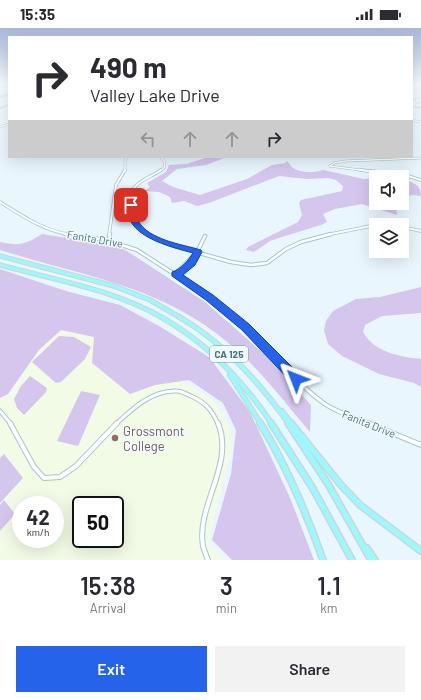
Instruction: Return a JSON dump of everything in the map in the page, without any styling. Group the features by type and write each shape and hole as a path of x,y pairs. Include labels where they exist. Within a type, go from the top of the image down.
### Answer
{"highway":[{"name":"CA 125","path":"0,256 111,285 150,300 168,309 209,337 231,356 268,395 292,427 371,560"},
{"name":"CA 125","path":"0,265 90,288 144,307 181,329 200,343 228,370 280,434 352,560"},
{"path":"228,370 279,453 311,526 323,560"},
{"path":"268,395 291,420 341,485 374,516 421,551"},
{"path":"351,525 375,560"}],"street":[{"path":"110,240 116,185 125,172 126,158"},
{"path":"162,158 165,162 164,168 139,183 132,191 133,219 140,229 152,237 242,264 260,265 273,260 287,248 295,244 342,231 369,227"},
{"path":"421,158 346,161 334,163 330,166 371,172 402,174 421,180"},
{"name":"Fanita Drive","path":"0,202 45,229 110,240 128,245 210,298 246,327 267,347 290,374 326,405 421,445"},
{"path":"409,228 421,231"},
{"path":"175,274 198,252 205,236"},
{"path":"0,411 21,439 39,474 44,478 55,479 71,470 133,407 146,397 156,393 173,390 191,394 202,401 213,414 221,432 223,446 222,464 203,529 202,541 208,560"}],"shaded area":[{"path":"205,158 224,158 206,165 177,169 162,181 173,187 200,195 247,179 272,165 286,163 286,161 296,170 303,172 323,170 364,179 369,179 369,206 362,204 335,209 323,214 327,222 270,241 254,252 246,250 248,247 298,222 302,215 299,203 301,200 342,191 343,186 336,180 328,178 307,179 279,176 209,203 197,206 184,201 172,203 170,197 159,192 145,191 150,187 147,183 166,172 169,165 186,164"},
{"path":"409,181 418,186 421,192 421,196 409,196"},
{"path":"381,210 397,210 397,215"},
{"path":"42,234 117,246 205,302 263,353 311,405 310,432 268,381 250,362 213,330 156,298 96,277 0,250 0,242 22,244"},
{"path":"0,269 66,291 120,305 159,326 209,357 250,412 291,500 314,560 232,560 212,540 231,474 236,430 223,403 189,380 155,385 130,394 92,363 94,337 61,330 39,350 8,394 0,398"},
{"path":"421,287 421,313 382,316 365,325 363,332 368,339 381,349 396,355 421,359 421,387 414,383 379,374 342,356 328,344 324,330 326,321 333,311 356,299 380,297"},
{"name":"Grossmont College","path":"64,327 94,337 95,362 133,393 160,381 183,382 213,400 229,425 231,450 208,542 225,560 0,560 0,381"},
{"path":"59,336 74,337 91,347 85,359 61,382 56,383 32,362"},
{"path":"30,376 47,388 46,392 24,415 17,408 14,399 21,386"},
{"path":"81,391 100,395 78,446 57,441"},
{"path":"4,454 23,478 0,503 0,458"},
{"path":"4,500 12,510 12,517 0,531 0,505"}],"place":[{"name":"Grossmont College","path":"115,438"}],"route":[{"path":"131,205 134,221 138,227 146,233 162,241 198,252 198,255 192,262 180,273 175,274 210,298 246,327 267,347 284,368 296,379"}]}
